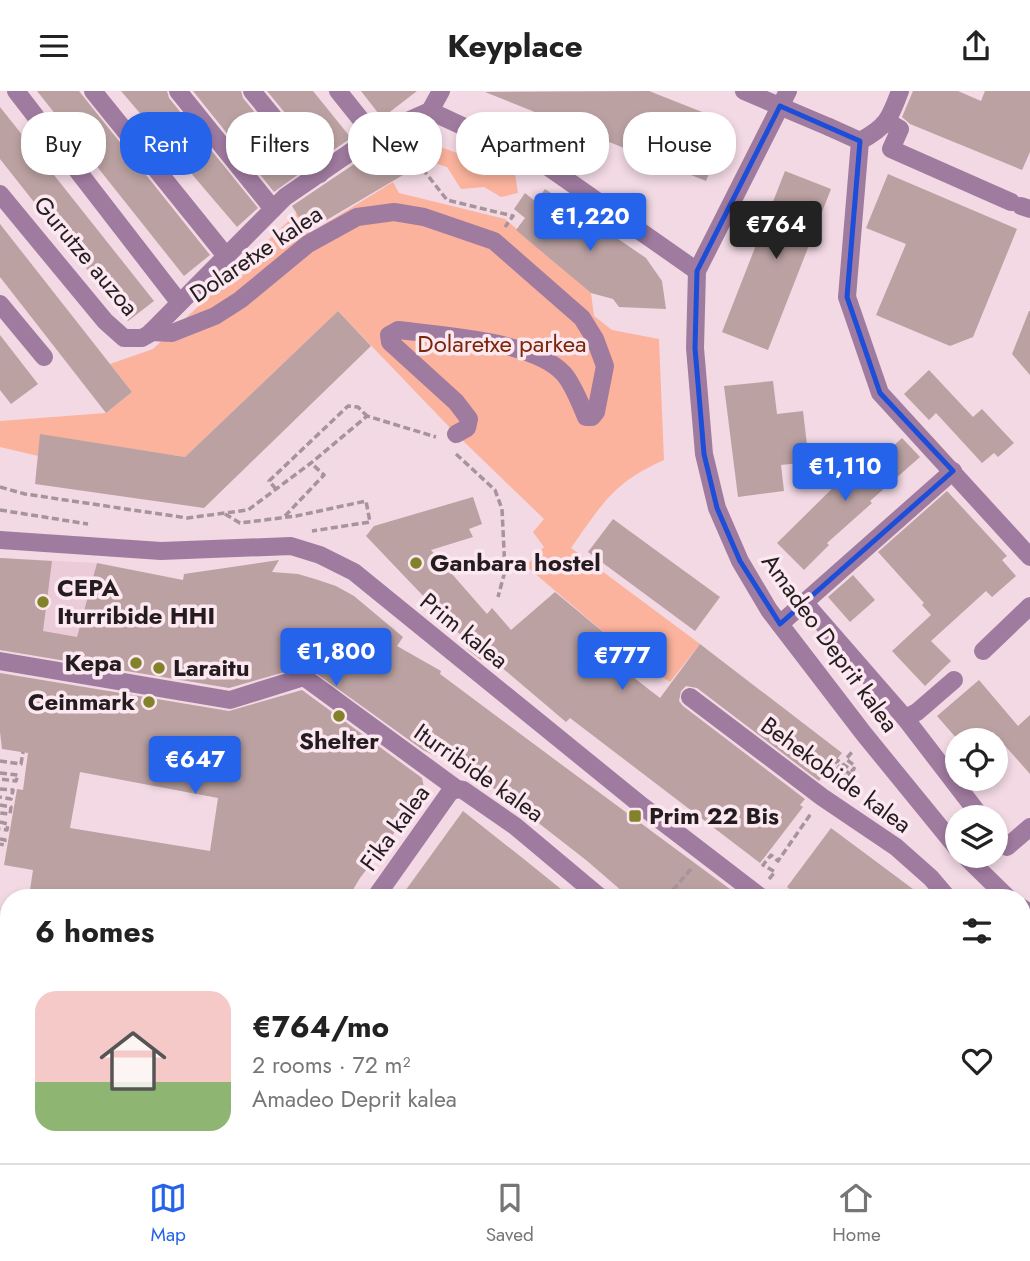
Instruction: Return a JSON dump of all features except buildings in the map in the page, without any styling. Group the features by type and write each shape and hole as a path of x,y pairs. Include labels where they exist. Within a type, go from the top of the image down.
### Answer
{"street":[{"name":"Gurutze auzoa","path":"16,91 179,302"},
{"path":"93,91 226,255"},
{"path":"178,91 273,209"},
{"path":"252,91 269,112"},
{"path":"338,91 360,112"},
{"path":"744,91 860,141"},
{"name":"Amadeo Deprit kalea","path":"788,91 697,271 695,339 704,454 717,508 740,561 780,624 864,734 945,833"},
{"path":"860,141 879,131 888,122 900,91"},
{"path":"414,112 436,97 553,169 697,271"},
{"path":"888,122 900,129 891,149 1021,206"},
{"path":"860,141 847,297 880,393 1030,557"},
{"path":"143,335 285,197 318,175"},
{"name":"Gurutze auzoa","path":"2,195 104,321 124,338 143,335"},
{"name":"Dolaretxe kalea","path":"143,335 172,333 215,316 240,300 308,244 357,217 394,212 424,217 462,229 494,241 582,318 595,339 605,366 596,412 592,417 586,417 564,374 539,356 474,339 392,331 388,335 390,342 456,403 469,419 467,428 451,444"},
{"path":"0,304 44,357"},
{"path":"780,624 953,471"},
{"name":"Prim kalea","path":"0,540 161,551 291,546 320,555 354,572 642,806 765,889"},
{"path":"804,602 905,717 972,805"},
{"path":"982,651 1030,606"},
{"name":"Iturribide kalea","path":"0,661 229,700 304,677 457,789 463,790 515,826 590,889"},
{"path":"905,717 917,712 954,680"},
{"name":"Behekobide kalea","path":"690,697 822,797 896,847 940,889"},
{"name":"Fika kalea","path":"381,889 450,792 457,789"},
{"path":"1008,846 1030,827"},
{"path":"977,868 999,889"}],"path":[{"path":"423,175 447,200 513,216"},
{"path":"276,489 269,481 348,406 358,407 367,416 451,444 495,490 502,509 505,571 498,597"},
{"path":"0,487 24,494 187,518 248,510 311,463 367,416"},
{"path":"435,437 451,444"},
{"path":"283,517 324,475 311,463"},
{"path":"224,513 240,523 366,501 370,522 301,533"},
{"path":"835,779 844,785 846,781 830,771 832,767 848,778 850,774 835,764 837,760 852,771 855,766 846,759 854,751 849,746"},
{"path":"0,761 21,764 23,752"},
{"path":"0,773 18,775 16,781 0,779"},
{"path":"0,789 13,790 12,799 0,797"},
{"path":"765,889 775,872 763,865 771,855 778,861 818,803"},
{"path":"0,805 11,807 10,814 0,813"},
{"path":"0,823 8,824 7,830 0,829"},
{"path":"0,839 5,840 4,845 0,844"},
{"path":"674,889 697,862"}],"highlighted area":[{"path":"780,106 860,141 847,297 880,393 953,471 780,624 740,561 717,508 704,454 695,348 697,271"}],"shaded area":[{"name":"CEPA Iturribide HHI","path":"2,558 97,563 73,662 0,650"}],"green space":[{"path":"442,148 456,153 456,175 515,175 518,193 501,197 484,187 461,189 447,167 442,165"},
{"name":"Dolaretxe parkea","path":"393,182 399,193 505,219 591,293 594,316 612,330 659,339 664,460 633,477 610,496 571,548 700,644 670,682 632,659 526,566 544,547 533,532 544,519 456,434 338,311 185,457 41,435 38,456 0,447 0,421 106,413 132,392 110,364 153,349 297,213 310,233"}],"place":[{"name":"Ganbara hostel","path":"416,563"},
{"name":"CEPA Iturribide HHI","path":"43,602"},
{"name":"Kepa","path":"136,663"},
{"name":"Laraitu","path":"159,668"},
{"name":"Ceinmark","path":"149,702"},
{"name":"Shelter","path":"339,716"},
{"name":"Prim 22 Bis","path":"635,816"}]}
